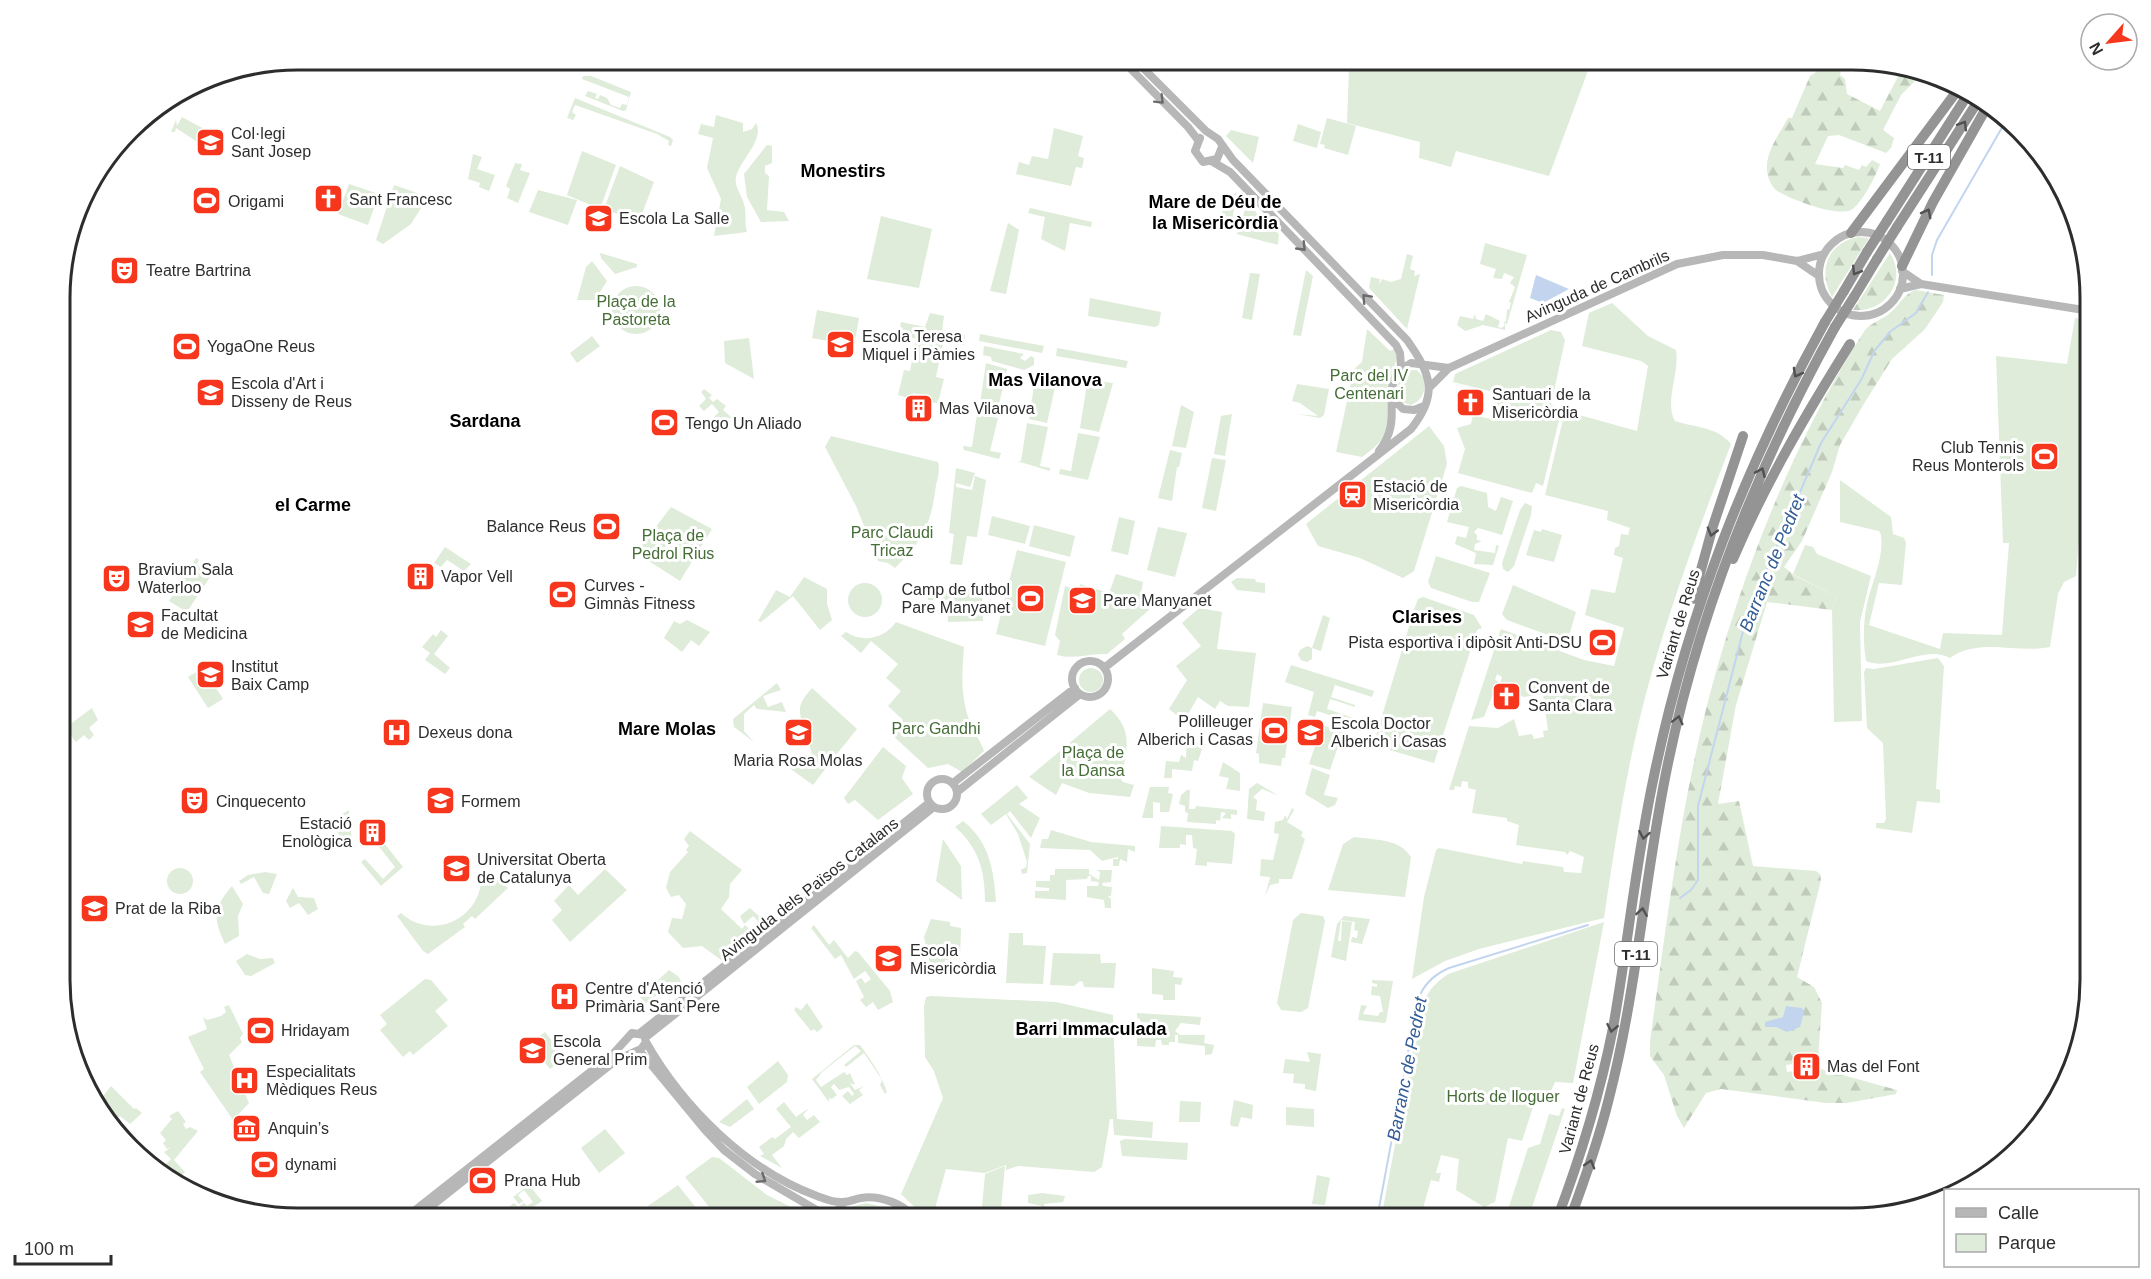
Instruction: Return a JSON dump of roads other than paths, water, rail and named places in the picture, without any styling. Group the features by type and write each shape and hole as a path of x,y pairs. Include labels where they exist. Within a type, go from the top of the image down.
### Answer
{"highway":[{"path":"1851,233 1955,94"},
{"name":"Variant de Reus","path":"1892,224 1965,100"},
{"name":"Variant de Reus","path":"1574,1208 1609,1098 1624,1029 1665,778 1687,686 1715,591 1762,470 1844,291 1872,255 1974,106"},
{"path":"1902,268 1928,211 1984,113"},
{"name":"Variant de Reus","path":"1561,1208 1598,1096 1613,1028 1653,778 1689,636 1722,538 1751,466 1787,390 1830,325 1854,297 1872,255"},
{"path":"1687,686 1753,512 1850,345"},
{"name":"T-11","path":"1653,778 1670,683 1713,526 1743,436"}],"main road":[{"path":"1132,70 1198,140"},
{"path":"1145,70 1210,135 1218,139 1222,147 1407,340 1425,366 1430,387"},
{"path":"1210,135 1198,140 1195,148 1197,156 1203,162 1213,162 1230,172 1396,345 1400,353 1401,368 1392,384 1392,426 1374,457"},
{"path":"1213,162 1221,155 1222,147"},
{"path":"1851,233 1871,234 1889,243 1897,253 1902,268 1900,289 1893,302 1882,311 1856,316 1833,306 1825,296 1819,276 1824,254 1831,244 1851,233"},
{"path":"1797,261 1824,254"},
{"name":"Avinguda de Cambrils","path":"1449,368 1677,264 1723,255 1763,255 1797,261"},
{"path":"1797,261 1819,276"},
{"path":"1902,268 1921,284"},
{"path":"1900,289 1921,284 2080,309"},
{"path":"1401,368 1411,363 1449,368"},
{"path":"1104,668 1411,429 1424,406 1430,387 1449,368"},
{"path":"1392,397 1403,410 1414,410 1424,406"},
{"path":"1093,662 1104,668 1108,682 1101,694 1091,697 1077,691 1073,677 1080,665 1093,662"},
{"path":"952,783 1077,691"},
{"path":"957,792 952,783 942,778 932,782 927,795 932,805 950,806 957,792 1077,691"},
{"name":"Avinguda dels Països Catalans","path":"644,1038 932,805"},
{"path":"418,1208 613,1054 632,1033 644,1038 705,1120 730,1144 782,1180 814,1195 844,1203 863,1197 896,1203 903,1208"},
{"path":"429,1208 615,1060 638,1050 644,1038"},
{"path":"628,1039 629,1047 638,1050 724,1150 771,1185 814,1208"},
{"path":"840,1208 844,1203"}],"water":[{"path":"1536,275 1569,289 1543,303 1530,298"},
{"path":"1786,1006 1802,1008 1804,1012 1800,1027 1787,1032 1776,1027 1765,1027 1765,1022 1783,1017"}],"waterway":[{"name":"Barranc de Pedret","path":"1932,275 1932,255 1937,240 2003,127"},
{"name":"Barranc de Pedret","path":"1680,898 1691,890 1698,880 1698,806 1747,616 1821,443 1861,380 1875,350 1891,331 1916,313 1928,292"},
{"name":"Barranc de Pedret","path":"1379,1208 1417,1004 1425,987 1438,974 1449,968 1588,925"}],"place":[{"name":"Col·legi Sant Josep","path":"210,142"},
{"name":"Sant Francesc","path":"328,199"},
{"name":"Origami","path":"207,201"},
{"name":"Escola La Salle","path":"598,218"},
{"name":"Teatre Bartrina","path":"125,270"},
{"name":"Escola Teresa Miquel i Pàmies","path":"841,345"},
{"name":"YogaOne Reus","path":"186,346"},
{"name":"Escola d'Art i Disseny de Reus","path":"210,392"},
{"name":"Santuari de la Misericòrdia","path":"1471,403"},
{"name":"Mas Vilanova","path":"918,408"},
{"name":"Tengo Un Aliado","path":"664,423"},
{"name":"Club Tennis Reus Monterols","path":"2045,456"},
{"name":"Estació de Misericòrdia","path":"1352,495"},
{"name":"Balance Reus","path":"607,526"},
{"name":"Vapor Vell","path":"420,576"},
{"name":"Bravium Sala Waterloo","path":"117,578"},
{"name":"Curves - Gimnàs Fitness","path":"563,594"},
{"name":"Camp de futbol Pare Manyanet","path":"1031,598"},
{"name":"Pare Manyanet","path":"1082,600"},
{"name":"Facultat de Medicina","path":"140,624"},
{"name":"Pista esportiva i dipòsit Anti-DSU","path":"1603,642"},
{"name":"Institut Baix Camp","path":"210,675"},
{"name":"Convent de Santa Clara","path":"1507,696"},
{"name":"Polilleuger Alberich i Casas","path":"1274,730"},
{"name":"Dexeus dona","path":"397,732"},
{"name":"Maria Rosa Molas","path":"798,732"},
{"name":"Escola Doctor Alberich i Casas","path":"1310,732"},
{"name":"Cinquecento","path":"195,801"},
{"name":"Formem","path":"440,801"},
{"name":"Estació Enològica","path":"373,832"},
{"name":"Universitat Oberta de Catalunya","path":"456,868"},
{"name":"Prat de la Riba","path":"94,908"},
{"name":"Escola Misericòrdia","path":"889,959"},
{"name":"Centre d'Atenció Primària Sant Pere","path":"564,997"},
{"name":"Hridayam","path":"260,1030"},
{"name":"Escola General Prim","path":"532,1050"},
{"name":"Mas del Font","path":"1806,1066"},
{"name":"Especialitats Mèdiques Reus","path":"245,1080"},
{"name":"Anquin’s","path":"247,1128"},
{"name":"dynami","path":"264,1164"},
{"name":"Prana Hub","path":"483,1180"}],"district":[{"name":"Monestirs","path":"843,171"},
{"name":"Mare de Déu de la Misericòrdia","path":"1215,212"},
{"name":"Mas Vilanova","path":"1045,380"},
{"name":"Sardana","path":"485,421"},
{"name":"el Carme","path":"313,505"},
{"name":"Clarises","path":"1427,617"},
{"name":"Mare Molas","path":"667,729"},
{"name":"Barri Immaculada","path":"1091,1029"}],"park label":[{"name":"Plaça de la Pastoreta","path":"636,310"},
{"name":"Parc del IV Centenari","path":"1369,384"},
{"name":"Parc Claudi Tricaz","path":"892,541"},
{"name":"Plaça de Pedrol Rius","path":"673,544"},
{"name":"Parc Gandhi","path":"936,728"},
{"name":"Plaça de la Dansa","path":"1093,761"},
{"name":"Horts de lloguer","path":"1503,1096"}]}
